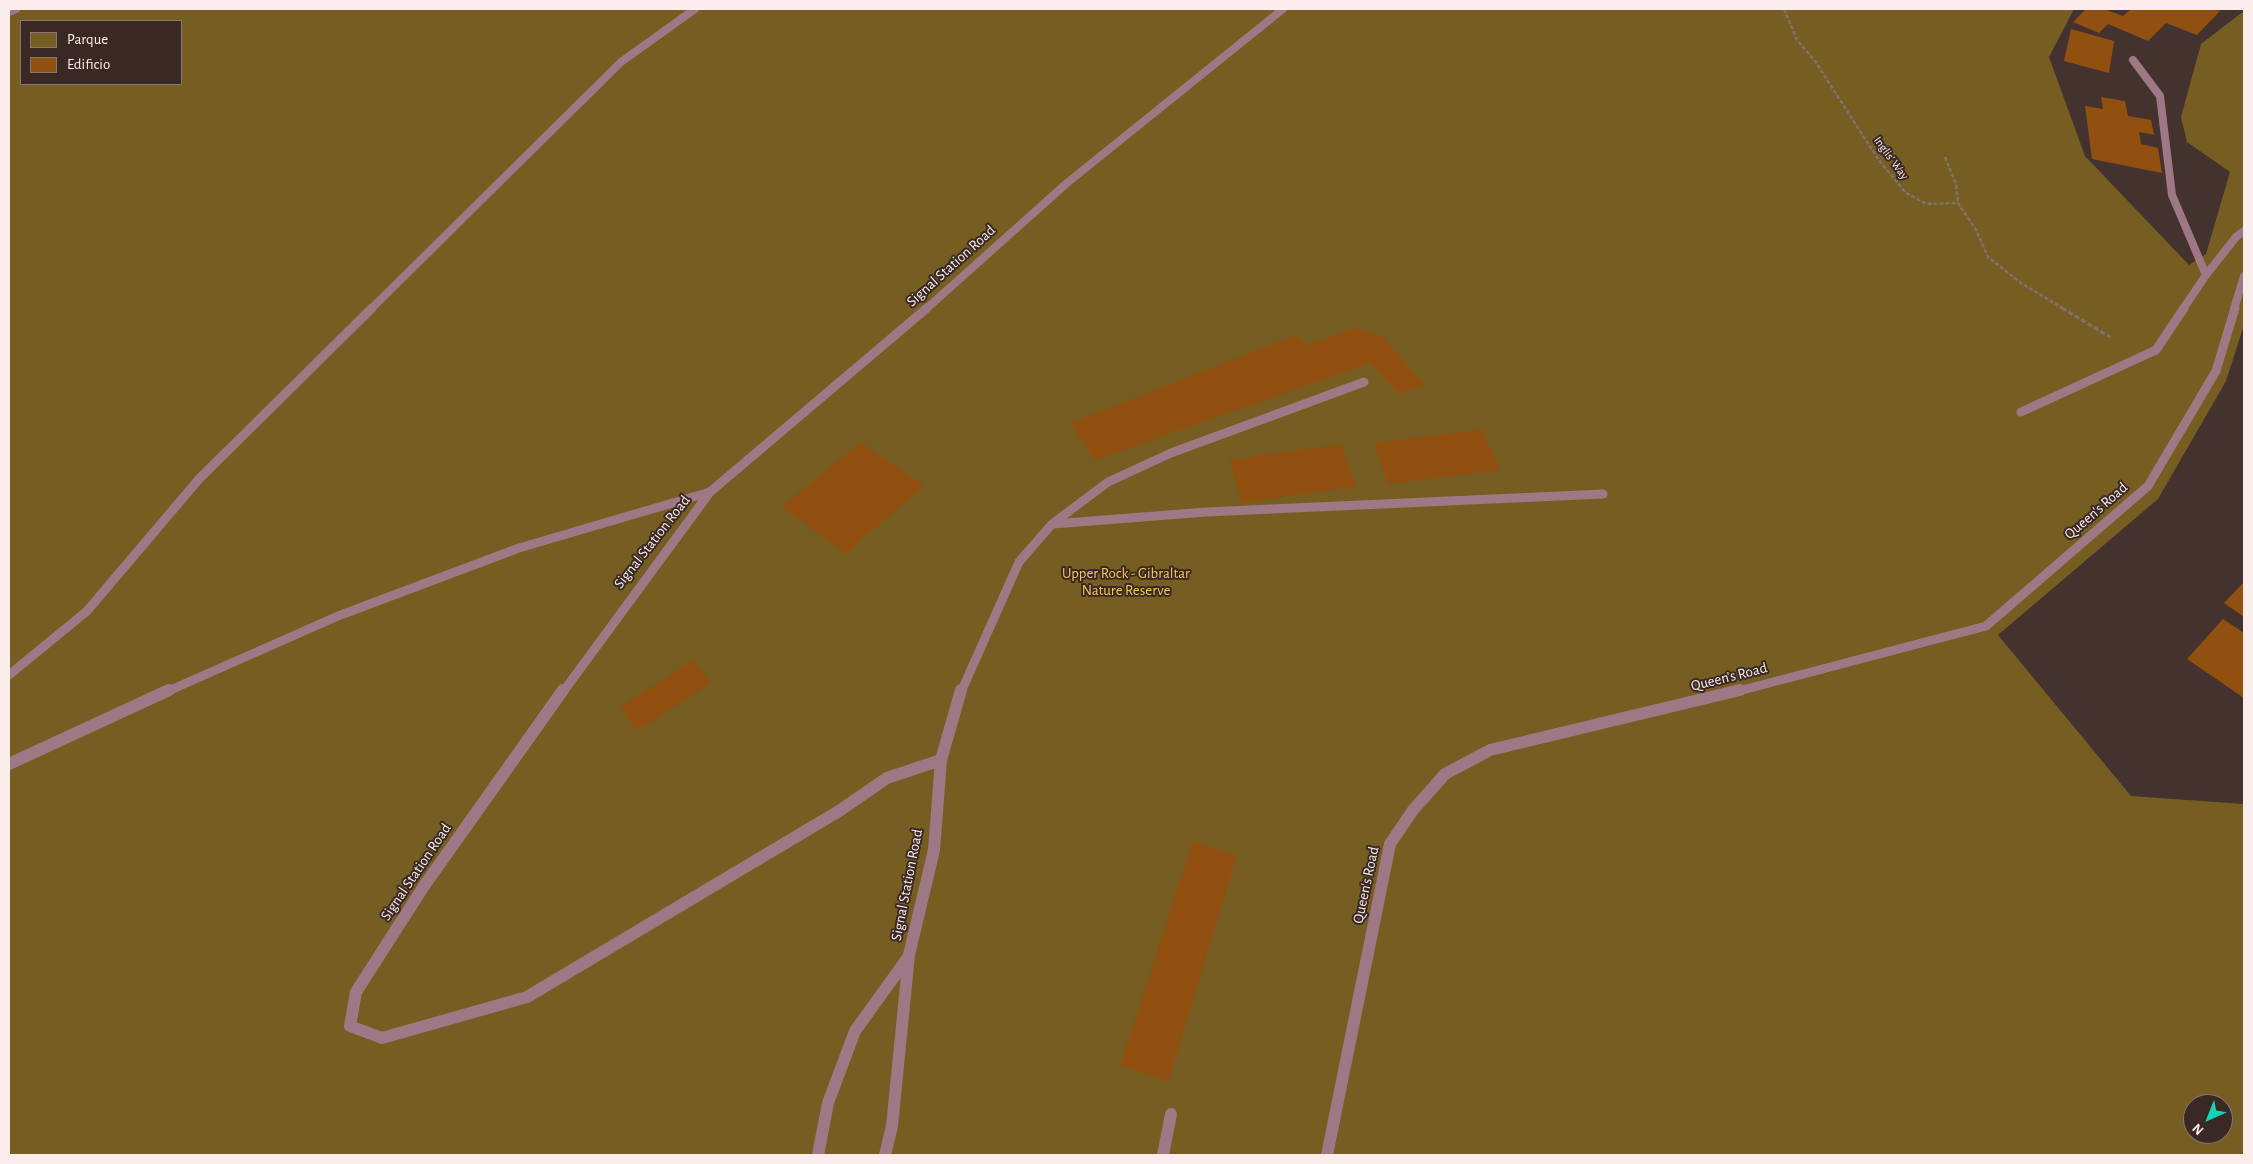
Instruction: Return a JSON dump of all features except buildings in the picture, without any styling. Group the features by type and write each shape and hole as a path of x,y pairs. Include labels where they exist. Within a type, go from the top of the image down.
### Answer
{"lane":[{"path":"9,12 16,9"},
{"path":"9,675 86,611 199,479 622,62 695,9"},
{"name":"Signal Station Road","path":"885,1155 892,1126 909,955 934,850 940,760 887,778 839,810 527,997 382,1038 350,1026 356,992 424,886 620,610 710,492 950,290 1067,183 1284,9"},
{"path":"2133,60 2160,96 2172,195 2206,275"},
{"path":"2021,412 2156,350 2206,275 2236,237 2244,231"},
{"name":"Queen's Road","path":"1327,1155 1390,844 1413,810 1445,774 1490,750 1733,692 1986,626 2148,486 2216,371 2244,280"},
{"path":"940,760 963,683 1019,562 1052,524 1108,482 1171,453 1364,382"},
{"path":"9,764 135,705 338,616 519,548 710,492"},
{"path":"1052,524 1225,511 1604,494"},
{"path":"818,1155 828,1103 855,1031 909,955"},
{"path":"1163,1155 1170,1114"}],"path":[{"name":"Inglis' Way","path":"1784,9 1797,40 1815,61 1878,159 1906,193 1928,204 1958,203"},
{"path":"1945,157 1956,184 1958,203 1976,230 1988,257 2021,284 2142,355"}],"green space":[{"name":"Upper Rock - Gibraltar Nature Reserve","path":"9,9 2074,9 2049,57 2085,156 2189,265 2206,254 2230,172 2187,142 2181,117 2201,44 2244,11 2244,325 2226,381 2158,499 1998,635 2131,796 2244,804 2244,1155 9,1155"}]}
